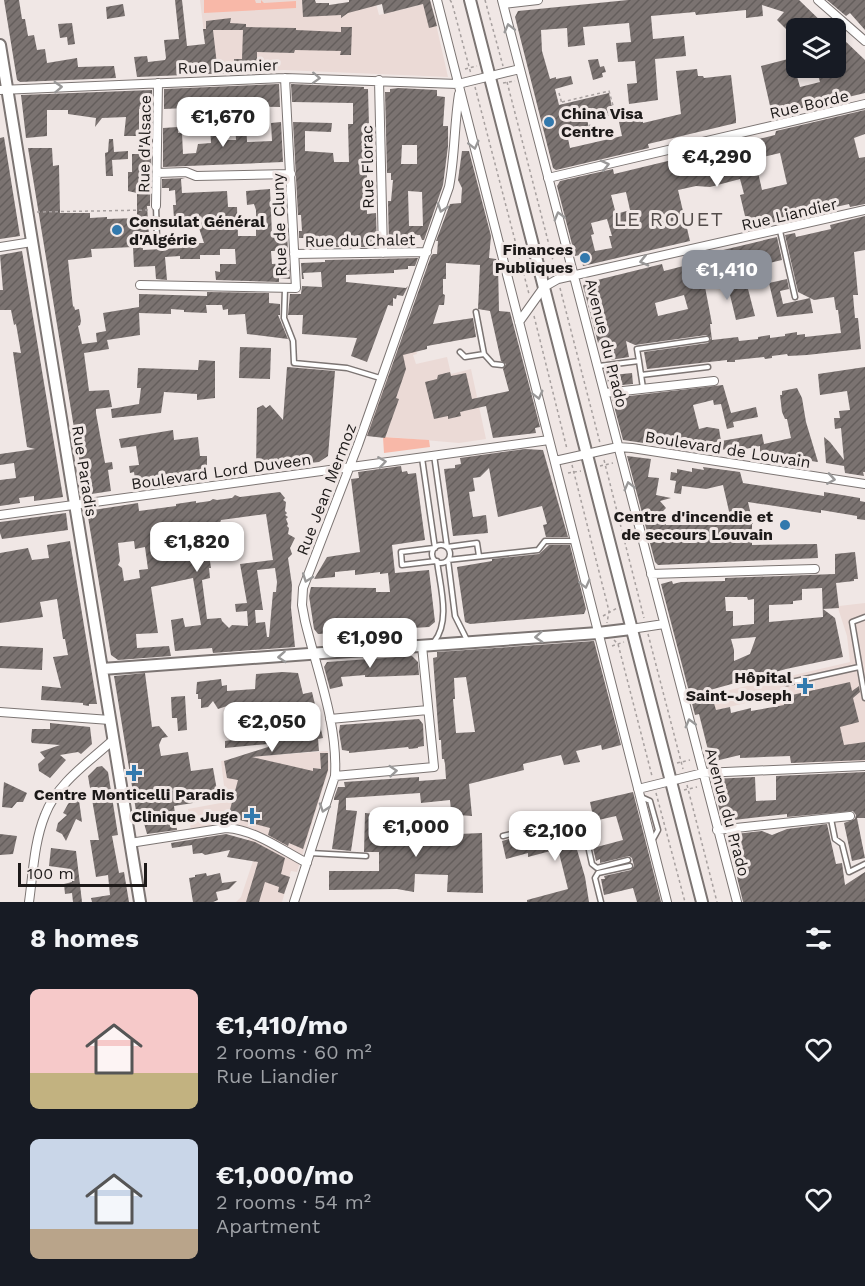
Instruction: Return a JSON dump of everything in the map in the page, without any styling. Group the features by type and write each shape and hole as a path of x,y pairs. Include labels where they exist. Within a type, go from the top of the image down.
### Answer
{"street":[{"path":"437,0 519,322 526,359 555,461 652,841 653,857 667,902"},
{"path":"470,0 702,902"},
{"path":"502,2 538,0"},
{"path":"818,0 865,41"},
{"name":"Avenue du Prado","path":"502,2 736,902"},
{"name":"Rue Paradis","path":"0,45 4,89 32,242 140,902"},
{"path":"459,86 520,69"},
{"name":"Rue Daumier","path":"4,89 285,78 379,80 459,86"},
{"name":"Rue de Cluny","path":"140,285 296,288 285,78"},
{"name":"Rue Florac","path":"379,80 383,253"},
{"name":"Rue d'Alsace","path":"156,208 158,82"},
{"name":"Rue Jean Mermoz","path":"294,902 335,776 336,756 330,719 304,621 303,588 449,187 459,86"},
{"name":"Rue Borde","path":"549,178 865,104"},
{"path":"156,173 186,172 196,177 291,174"},
{"name":"Rue Liandier","path":"544,287 558,279 865,210"},
{"path":"0,247 32,242"},
{"name":"Rue du Chalet","path":"294,254 427,252"},
{"path":"519,322 532,307 544,287"},
{"path":"605,393 714,381"},
{"name":"Boulevard Lord Duveen","path":"0,515 549,440"},
{"name":"Boulevard de Louvain","path":"587,454 618,447 632,448 865,484"},
{"path":"555,461 587,454"},
{"path":"651,574 815,569"},
{"path":"102,669 598,633 664,624"},
{"path":"335,776 434,767 428,710 427,646"},
{"path":"330,719 428,710"},
{"path":"0,712 110,720"},
{"path":"29,902 39,833 45,814 54,797 66,782 113,740"},
{"path":"639,793 672,780 703,773 865,766"},
{"path":"717,830 850,816"},
{"path":"130,843 226,828 242,829 306,863"}],"lane":[{"path":"156,208 157,240 171,239"},
{"path":"780,230 795,297"},
{"path":"285,288 284,318 293,341 294,363 348,368 381,378"},
{"path":"476,312 484,354 493,364 502,365"},
{"path":"643,389 637,349 707,339"},
{"path":"460,352 465,357 484,354"},
{"path":"598,366 639,361"},
{"path":"641,375 708,367"},
{"path":"434,455 450,555 448,560 455,616 468,642"},
{"path":"422,457 435,548 433,554 437,561 444,619 440,634 427,646"},
{"path":"478,556 477,543 447,547 439,545 435,548 401,552 402,565 538,550 545,541 574,541"},
{"path":"865,617 852,622 865,698"},
{"path":"787,683 859,667"},
{"path":"503,836 576,816 584,823 592,864 598,870"},
{"path":"830,818 835,839 842,844 849,872 865,864"},
{"path":"310,853 366,856"},
{"path":"598,870 629,863"},
{"path":"598,870 595,878 601,902"}],"path":[{"path":"485,0 717,902"},
{"path":"560,93 562,103 609,91 615,113 589,121 591,131 574,135 573,129"},
{"path":"27,213 156,208"}],"shaded area":[{"path":"200,0 302,0 303,9 349,7 352,0 375,0 379,15 431,2 448,77 284,70 209,74"},
{"path":"204,0 255,0 256,3 261,3 261,0 264,3 296,1 296,8 204,13"},
{"path":"400,343 402,354 416,351 417,354 413,355 416,364 447,357 451,374 471,369 486,439 459,443 366,435"},
{"path":"383,437 429,440 430,447 384,453"},
{"name":"Hôpital Saint-Joseph","path":"865,603 865,761 791,763 776,696 695,715 691,699 850,662 847,636 838,608"},
{"name":"Clinique Juge","path":"328,751 329,769 297,872 291,871 282,902 236,902 241,897 253,861 244,858 249,836 227,831 227,824 191,830 188,809 226,802 221,761"}],"building":[{"path":"4,0 19,0 28,36 34,35 37,50 45,49 47,63 77,58 78,67 114,66 116,78 20,82 17,80"},
{"path":"175,0 182,0 187,46 205,44 203,29 206,29 206,21 231,18 230,23 246,24 246,27 341,32 341,27 352,27 351,55 340,55 341,51 257,52 257,72 137,77 134,57 147,56 148,62 165,60 164,40 179,39","holes":["213,30 243,30 242,59 234,59 234,64 217,65"]},
{"path":"302,0 315,0 316,3 329,3 329,5 349,2 349,0 430,0 437,26 429,28 423,4 384,14 382,4 348,13 341,18 341,15 303,17"},
{"path":"628,0 799,0 818,18 786,18 786,29 777,20 784,12 762,5 763,16 746,18 746,10 696,15 695,12 651,16 653,39 684,36 686,56 655,59 658,100 629,104 627,84 637,83 635,61 618,62 616,43 631,42 629,23 583,27 585,45 568,47 567,28 541,30 542,51 550,79 571,76 573,84 555,89 559,105 609,93 613,112 587,119 589,129 567,134 570,148 622,136 619,122 642,116 643,123 681,114 676,71 697,69 698,76 704,78 731,75 736,118 736,123 648,144 649,148 556,170 553,168 515,17 518,11"},
{"path":"827,0 865,0 865,30 850,13 846,16"},
{"path":"123,4 125,16 107,19 106,7"},
{"path":"72,23 75,44 68,45 67,37 60,38 58,24"},
{"path":"846,42 865,60 865,93 798,109 799,113 773,119 761,66 786,60 786,78 797,78 800,87 820,82 819,78 846,78"},
{"path":"598,59 600,67 604,66 606,72 602,73 603,77 593,80 588,60"},
{"path":"279,84 280,107 234,106 220,108 220,110 186,111 186,108 164,109 164,89"},
{"path":"291,84 368,89 370,163 367,163 367,214 376,213 377,247 336,247 336,243 320,244 319,238 299,238 299,231 302,231 301,215 298,215 293,122 332,123 331,132 305,131 305,151 333,153 334,162 349,162 348,124 353,124 353,103 292,102"},
{"path":"390,89 437,90 437,96 445,97 443,126 448,126 448,146 443,185 424,240 420,235 397,236 397,246 389,247 388,201 391,201 393,180 391,180 391,173 387,173 385,92 390,92","holes":["402,145 417,145 417,164 401,164","408,191 422,192 423,226 409,226"]},
{"path":"152,90 152,109 139,109 139,136 124,136 126,117 102,118 95,127 96,118 68,114 68,110 47,110 47,136 26,138 21,95"},
{"path":"865,110 865,134 854,138 859,158 865,157 865,204 850,207 849,204 818,211 819,214 754,227 745,216 740,195 744,194 740,179 710,187 696,186 678,190 690,241 583,266 580,255 575,256 557,186 560,181 613,169 614,174 775,135 776,131","holes":["780,153 787,184 762,190 755,159","626,192 630,210 616,214 611,195","607,219 612,236 609,236 612,248 595,251 591,223"]},
{"path":"246,120 247,142 272,141 271,123 281,122 283,162 163,167 163,128 178,127 178,133 182,133 183,154 196,153 198,144 211,143 210,126 222,125 222,140 236,140 235,121"},
{"path":"4,137 20,236 0,239 0,138"},
{"path":"109,139 113,139 114,152 128,151 128,159 112,160 113,176 106,176 105,153 108,152"},
{"path":"28,148 52,148 53,166 59,165 60,213 90,213 90,218 107,217 107,219 137,218 137,193 128,191 128,172 132,172 132,154 151,154 150,206 147,206 149,235 142,236 143,250 182,248 182,245 188,245 188,243 204,243 198,225 181,226 180,218 174,218 175,190 169,191 169,188 162,188 162,179 185,178 181,179 182,193 227,191 228,207 237,207 238,236 256,236 256,210 254,204 247,205 246,191 270,189 272,235 287,235 288,251 271,251 272,264 289,263 290,279 279,278 279,282 216,280 215,271 220,272 220,264 236,264 235,249 220,249 220,255 200,255 200,259 180,259 180,256 165,257 167,280 156,279 155,266 134,267 133,247 91,249 92,257 68,260 73,307 75,310 79,309 81,321 78,326 82,344 97,342 96,333 106,331 103,313 139,307 139,294 207,296 207,292 269,293 269,303 280,304 280,315 278,315 288,339 247,334 245,314 228,315 228,309 223,310 222,305 206,305 207,313 171,309 171,314 139,313 140,335 107,340 109,349 84,353 89,391 109,390 112,407 96,409 96,413 105,463 112,462 113,469 108,470 111,491 85,495"},
{"path":"462,151 469,151 491,236 489,258 496,259 498,264 499,311 510,312 540,427 535,428 536,433 493,438 486,406 460,412 461,416 434,419 425,382 437,379 438,375 450,372 451,376 466,373 472,399 509,391 503,369 506,364 501,361 490,311 478,309 480,265 446,263 446,279 443,279 444,305 439,305 433,324 473,318 476,337 427,346 427,349 403,355 406,369 396,398 399,399 385,438 367,436 431,256 437,254 438,241 436,241 450,204 461,203 462,188 458,180"},
{"path":"865,216 865,250 854,252 858,295 853,295 861,349 807,355 788,356 787,354 765,359 764,357 735,360 735,362 727,362 727,360 647,369 644,352 708,343 711,338 706,335 635,345 626,341 629,357 604,361 601,343 598,343 583,286 585,283 662,264 664,271 699,262 698,256 777,237 782,260 765,264 763,257 741,262 755,316 736,320 723,266 702,271 712,324 710,324 712,340 738,337 739,341 770,335 770,338 785,336 785,334 797,332 797,335 805,334 805,337 841,333 834,297 814,300 798,292 785,235 795,233 796,237 831,229 830,225","holes":["684,295 688,309 658,316 655,303"]},
{"path":"22,251 63,497 34,501 34,496 19,498 20,503 0,506 0,480 16,478 14,463 0,465 0,454 35,449 27,447 13,352 21,353 16,324 14,325 11,310 0,310 0,290 3,290 0,255"},
{"path":"418,258 415,266 394,270 394,273 346,275 346,282 406,288 408,286 403,296 397,295 396,299 393,298 393,306 388,305 367,362 351,356 357,338 302,334 303,315 288,315 290,294 301,294 302,286 322,287 321,272 303,273 304,279 302,279 301,263 325,262 325,260"},
{"path":"787,279 789,289 780,291 783,304 810,298 813,313 777,317 769,283"},
{"path":"240,347 271,348 270,379 239,378"},
{"path":"199,360 215,361 215,398 197,400 197,394 164,392 161,413 112,418 111,409 139,404 141,388 137,388 138,368 198,370"},
{"path":"287,367 335,371 328,456 319,462 256,469 257,408 263,405 266,408 270,405 283,420"},
{"path":"865,367 864,476 845,473 844,466 826,463 824,437 844,460 841,428 835,429 834,418 840,418 839,411 850,410 847,391 820,395 818,374"},
{"path":"606,369 612,369 613,375 632,373 633,384 611,386 608,383"},
{"path":"723,385 731,413 756,407 758,417 733,422 734,427 727,429 721,404 714,405 713,400 693,405 699,429 707,427 719,429 721,441 762,434 764,444 791,438 787,419 782,412 780,395 782,391 797,388 802,398 806,422 818,462 798,459 795,454 765,461 760,460 760,446 740,450 742,457 730,455 729,450 726,451 726,449 717,451 704,449 705,452 623,440 612,398"},
{"path":"173,430 174,440 198,437 200,456 207,456 207,478 177,481 176,473 135,479 134,472 130,473 129,466 139,465 136,446 121,448 119,439"},
{"path":"525,449 543,450 568,537 546,537 543,525 547,524 542,506 498,517 489,468 480,477 473,478 475,491 469,492 473,517 486,515 488,533 453,536 444,469 455,468 455,465 461,464 460,458"},
{"path":"627,456 651,459 648,477 659,478 656,495 671,498 660,501 666,508 663,511 666,525 730,525 731,520 723,485 706,489 682,486 681,494 674,493 676,481 670,480 671,472 677,473 677,469 692,472 692,468 704,470 703,467 740,472 743,483 824,496 824,492 860,498 860,501 865,502 865,520 857,519 857,516 821,510 821,513 748,502 753,524 752,545 817,544 818,558 658,565 655,562"},
{"path":"401,466 402,472 416,473 425,540 392,545 395,573 429,570 435,622 429,627 318,634 314,629 309,596 311,587 376,588 376,592 390,592 388,573 355,575 355,570 335,572 335,577 314,579 327,557 360,552 351,479 359,478 358,472"},
{"path":"280,492 285,498 283,500 286,502 285,511 287,513 285,515 288,517 286,519 288,534 295,538 290,548 292,554 288,558 292,585 291,608 295,647 213,653 212,648 175,651 171,620 183,618 185,627 201,625 193,578 151,587 158,633 136,634 137,648 169,646 171,656 118,660 111,655 87,511 138,503 139,511 196,501 196,503 232,498 235,495 240,497","holes":["266,514 273,560 240,564 247,603 235,604 236,612 247,611 248,626 232,625 229,628 221,618 207,619 202,580 210,578 209,568 211,568 207,541 197,542 201,532 200,524 220,523 221,520","134,541 135,549 145,547 148,569 139,570 140,578 124,581 122,568 118,565 120,561 118,543","275,568 277,582 276,592 273,592 269,637 267,637 265,622 256,623 255,610 263,610 257,570"]},
{"path":"66,513 68,530 2,539 0,522"},
{"path":"70,541 97,704 89,704 89,706 83,703 41,700 42,686 61,688 53,657 68,655 65,639 63,639 57,599 40,602 43,617 0,623 0,553 28,548 32,560 49,558 47,545"},
{"path":"549,545 570,545 586,609 584,614 470,624 465,622 457,567 492,561 492,559 539,554"},
{"path":"855,552 858,579 836,583 839,608 823,609 835,618 843,657 786,669 710,690 716,710 730,707 731,713 751,708 751,711 784,705 783,697 850,682 852,691 859,686 860,692 853,698 859,722 840,727 844,745 865,742 865,760 791,763 790,756 740,758 740,755 711,762 699,714 695,715 661,584 672,581 673,584 725,581 725,578 835,574 835,554","holes":["822,588 823,617 769,622 769,605 793,604 793,601 802,600 802,589","725,597 754,599 754,624 733,626 733,611 726,611","756,637 750,654 734,661 731,639"]},
{"path":"594,641 621,745 602,750 601,745 576,751 580,762 564,765 561,755 523,764 524,770 469,784 472,816 458,815 457,810 451,810 450,800 421,803 420,793 346,798 346,810 357,811 351,851 332,849 339,800 334,800 334,798 338,787 345,787 344,782 419,777 419,781 446,779 441,740 439,740 433,658 437,657 437,652","holes":["466,677 475,732 456,733 454,678"]},
{"path":"0,646 43,648 42,670 0,668"},
{"path":"412,656 418,662 419,675 341,677 343,686 330,689 324,667 327,662"},
{"path":"145,673 152,727 159,726 168,737 162,738 159,745 161,756 188,752 191,771 213,768 218,796 218,799 174,806 177,830 147,834 142,816 137,817 114,676"},
{"path":"298,673 303,694 312,692 323,738 318,739 319,751 252,757 313,771 313,768 321,769 320,753 328,753 328,770 303,849 289,843 288,846 268,835 270,828 228,817 238,780 227,778 224,761 268,747 268,744 225,748 225,741 232,740 230,705 218,709 213,701 208,707 201,708 201,699 198,699 198,694 196,694 197,682 221,679 222,686 227,685 227,691 255,689 256,674"},
{"path":"185,696 187,730 178,731 177,718 172,718 171,697"},
{"path":"419,719 423,724 424,746 349,753 349,751 342,750 340,725"},
{"path":"50,723 90,727 92,744 81,754 78,752 60,755 66,760 50,778 39,771 38,764 45,758 40,752 60,745 32,743 31,741 32,729 50,729"},
{"path":"102,766 108,772 118,835 112,836 119,873 124,872 129,902 92,902 91,898 110,895 108,875 96,877 90,840 99,840 88,776 97,767"},
{"path":"865,772 865,818 857,818 865,858 852,861 844,823 855,819 856,815 853,811 787,817 787,814 725,821 722,819 711,779 755,777 756,801 776,800 776,776"},
{"path":"4,782 27,793 23,802 17,802 12,808 2,807"},
{"path":"633,792 661,902 637,902 633,888 604,895 601,879 605,879 604,876 631,870 634,866 629,856 600,863 600,859 596,861 593,848 623,840 616,816 594,821 590,802"},
{"path":"78,793 82,822 76,819 66,841 62,834 56,831 58,823 67,815 63,813"},
{"path":"365,813 375,814 375,822 397,823 397,827 422,826 422,823 444,826 447,829 459,831 459,834 482,833 483,893 447,892 448,875 415,874 414,892 397,889 329,890 329,871 379,871 379,852 364,852"},
{"path":"827,824 836,864 842,863 845,885 865,872 865,902 743,902 727,835 762,831 772,835 787,829"},
{"path":"570,826 585,877 589,902 527,902 527,900 568,889 558,849 528,857 528,853 506,859 502,841"},
{"path":"0,834 17,836 13,854 0,855"},
{"path":"226,834 255,842 285,858 281,874 290,877 284,894 278,892 279,887 265,882 259,902 246,902 258,862 227,857 230,850 205,855 193,854 192,845 172,848 171,843"},
{"path":"51,848 76,851 82,902 73,902 72,893 65,894 64,884 72,882 71,869 49,866"},
{"path":"206,873 207,876 220,873 222,883 237,881 229,889 216,892 218,900 193,902 189,878"}],"place":[{"name":"China Visa Centre","path":"549,122"},
{"name":"Consulat Général d'Algérie","path":"117,230"},
{"name":"Finances Publiques","path":"585,258"},
{"name":"Centre d'incendie et de secours Louvain","path":"785,525"},
{"name":"Hôpital Saint-Joseph","path":"805,686"},
{"name":"Centre Monticelli Paradis","path":"134,773"},
{"name":"Clinique Juge","path":"252,816"}],"district":[{"name":"LE ROUET","path":"669,219"}]}
